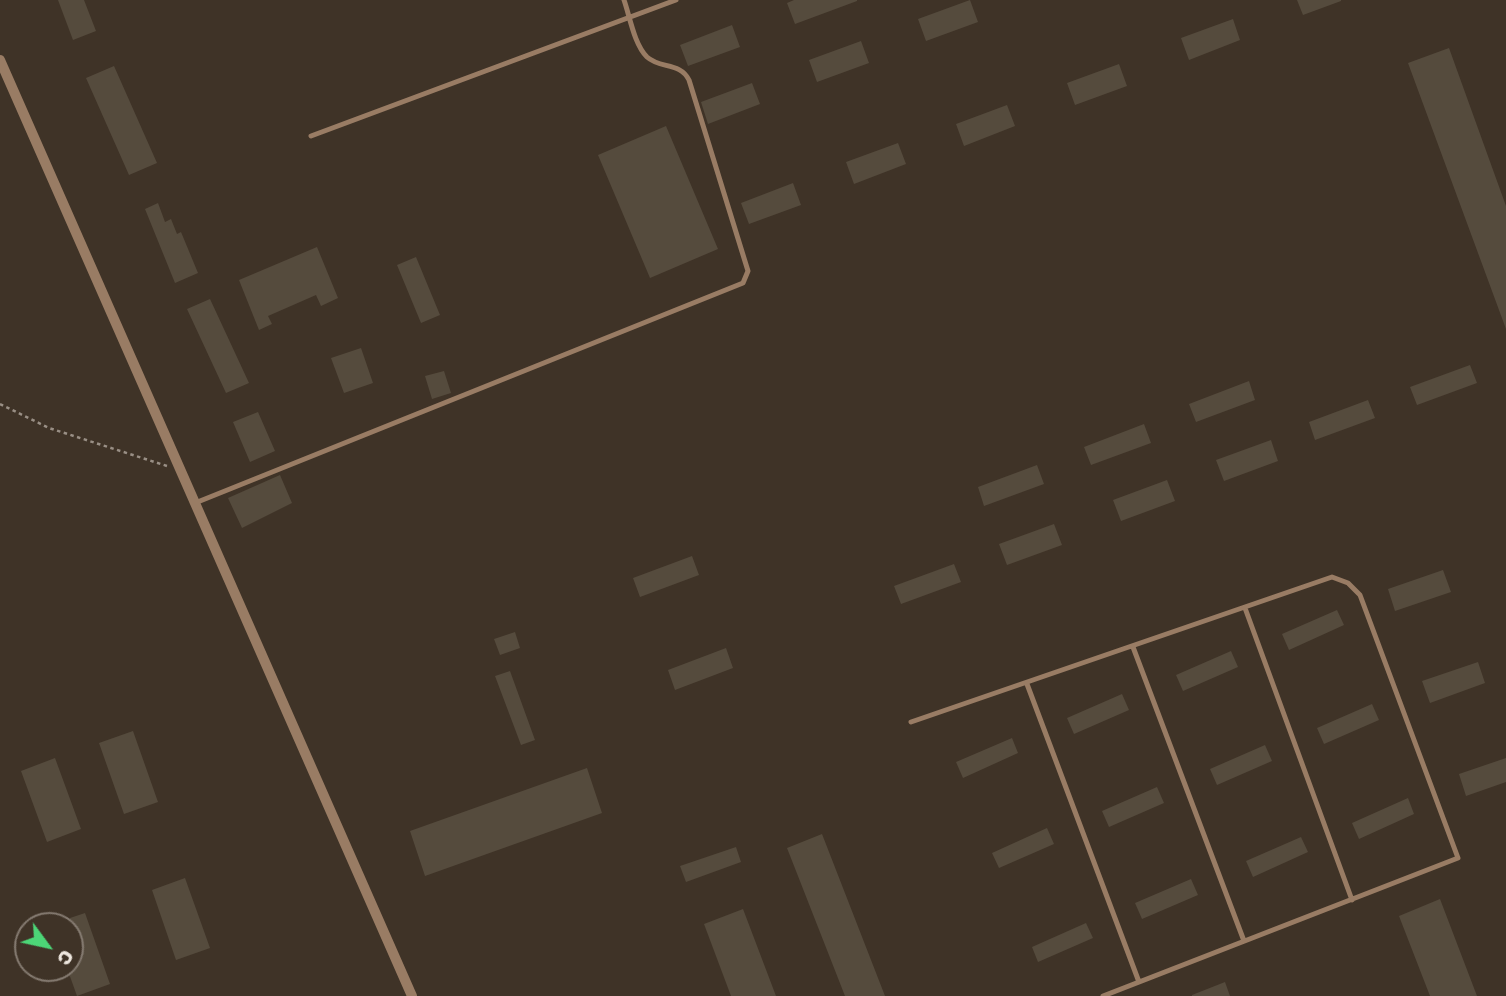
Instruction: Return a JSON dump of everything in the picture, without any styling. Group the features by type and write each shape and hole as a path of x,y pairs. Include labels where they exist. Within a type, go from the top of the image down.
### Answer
{"street":[{"path":"0,60 412,996"}],"lane":[{"path":"195,503 743,283 748,271 689,80 679,68 648,58 641,50 624,0"},
{"path":"311,136 676,0"},
{"path":"911,722 1332,577 1348,583 1360,595 1458,858 1103,996"},
{"path":"1245,608 1352,900"},
{"path":"1133,647 1244,941"},
{"path":"1027,684 1139,982"}],"path":[{"path":"0,404 49,428 181,470"}],"building":[{"path":"58,0 84,0 96,31 73,40"},
{"path":"794,0 857,1 795,24 787,3"},
{"path":"970,0 978,22 926,41 918,19"},
{"path":"1297,0 1341,0 1341,1 1303,15"},
{"path":"1233,19 1240,40 1189,60 1181,38"},
{"path":"732,25 740,47 688,66 680,45"},
{"path":"861,41 869,63 817,82 809,60"},
{"path":"1449,48 1506,206 1506,329 1408,63"},
{"path":"1119,64 1127,86 1075,105 1067,83"},
{"path":"114,66 157,163 129,175 86,78"},
{"path":"752,83 760,104 708,124 701,102"},
{"path":"1007,105 1015,126 964,146 956,124"},
{"path":"666,126 718,249 650,278 598,155"},
{"path":"898,143 906,164 854,184 846,162"},
{"path":"793,183 801,205 749,224 741,203"},
{"path":"158,203 165,222 171,219 177,234 181,232 198,273 175,283 145,209"},
{"path":"317,247 338,298 321,306 316,295 268,316 272,324 259,330 239,280"},
{"path":"416,257 440,315 421,323 397,265"},
{"path":"210,299 249,383 226,393 187,309"},
{"path":"361,348 373,383 344,393 331,358"},
{"path":"1470,365 1477,383 1417,405 1410,387"},
{"path":"444,371 451,393 432,399 425,376"},
{"path":"1249,381 1255,400 1196,422 1189,404"},
{"path":"1368,400 1375,418 1315,440 1309,422"},
{"path":"258,412 275,451 250,462 233,422"},
{"path":"1144,424 1151,443 1091,465 1084,447"},
{"path":"1271,440 1278,461 1224,481 1216,460"},
{"path":"1037,465 1044,484 984,506 978,487"},
{"path":"280,475 292,503 242,528 228,498"},
{"path":"1167,480 1175,501 1121,521 1113,500"},
{"path":"1054,524 1062,545 1007,565 999,544"},
{"path":"692,556 699,575 640,597 633,578"},
{"path":"954,564 961,582 901,604 894,586"},
{"path":"1443,570 1451,592 1395,611 1388,589"},
{"path":"1337,610 1344,625 1289,650 1282,634"},
{"path":"515,632 520,648 500,655 494,639"},
{"path":"726,648 733,668 675,690 668,670"},
{"path":"1231,651 1238,667 1183,691 1176,675"},
{"path":"1478,662 1485,683 1430,703 1422,681"},
{"path":"510,671 535,740 521,745 495,676"},
{"path":"1122,694 1129,710 1074,734 1067,718"},
{"path":"1372,704 1379,720 1324,744 1317,728"},
{"path":"133,731 158,802 124,814 99,743"},
{"path":"1012,738 1018,753 963,778 956,762"},
{"path":"1265,745 1272,761 1217,785 1210,769"},
{"path":"55,758 81,829 47,842 21,771"},
{"path":"1506,758 1506,782 1466,796 1459,774"},
{"path":"587,768 602,813 425,876 410,831"},
{"path":"1157,787 1164,803 1109,827 1102,811"},
{"path":"1408,798 1414,814 1359,839 1352,823"},
{"path":"1047,828 1054,844 999,868 992,853"},
{"path":"822,834 885,996 845,996 787,848"},
{"path":"1301,837 1308,852 1253,877 1246,861"},
{"path":"736,847 741,862 686,882 680,866"},
{"path":"185,878 210,948 176,960 152,890"},
{"path":"1191,879 1198,895 1142,919 1135,903"},
{"path":"1440,899 1477,996 1430,996 1399,916"},
{"path":"743,909 776,996 731,996 704,924"},
{"path":"84,913 110,984 77,996 72,982 84,982"},
{"path":"1086,923 1093,938 1038,962 1032,947"},
{"path":"1225,982 1230,996 1192,996 1192,995"}]}
